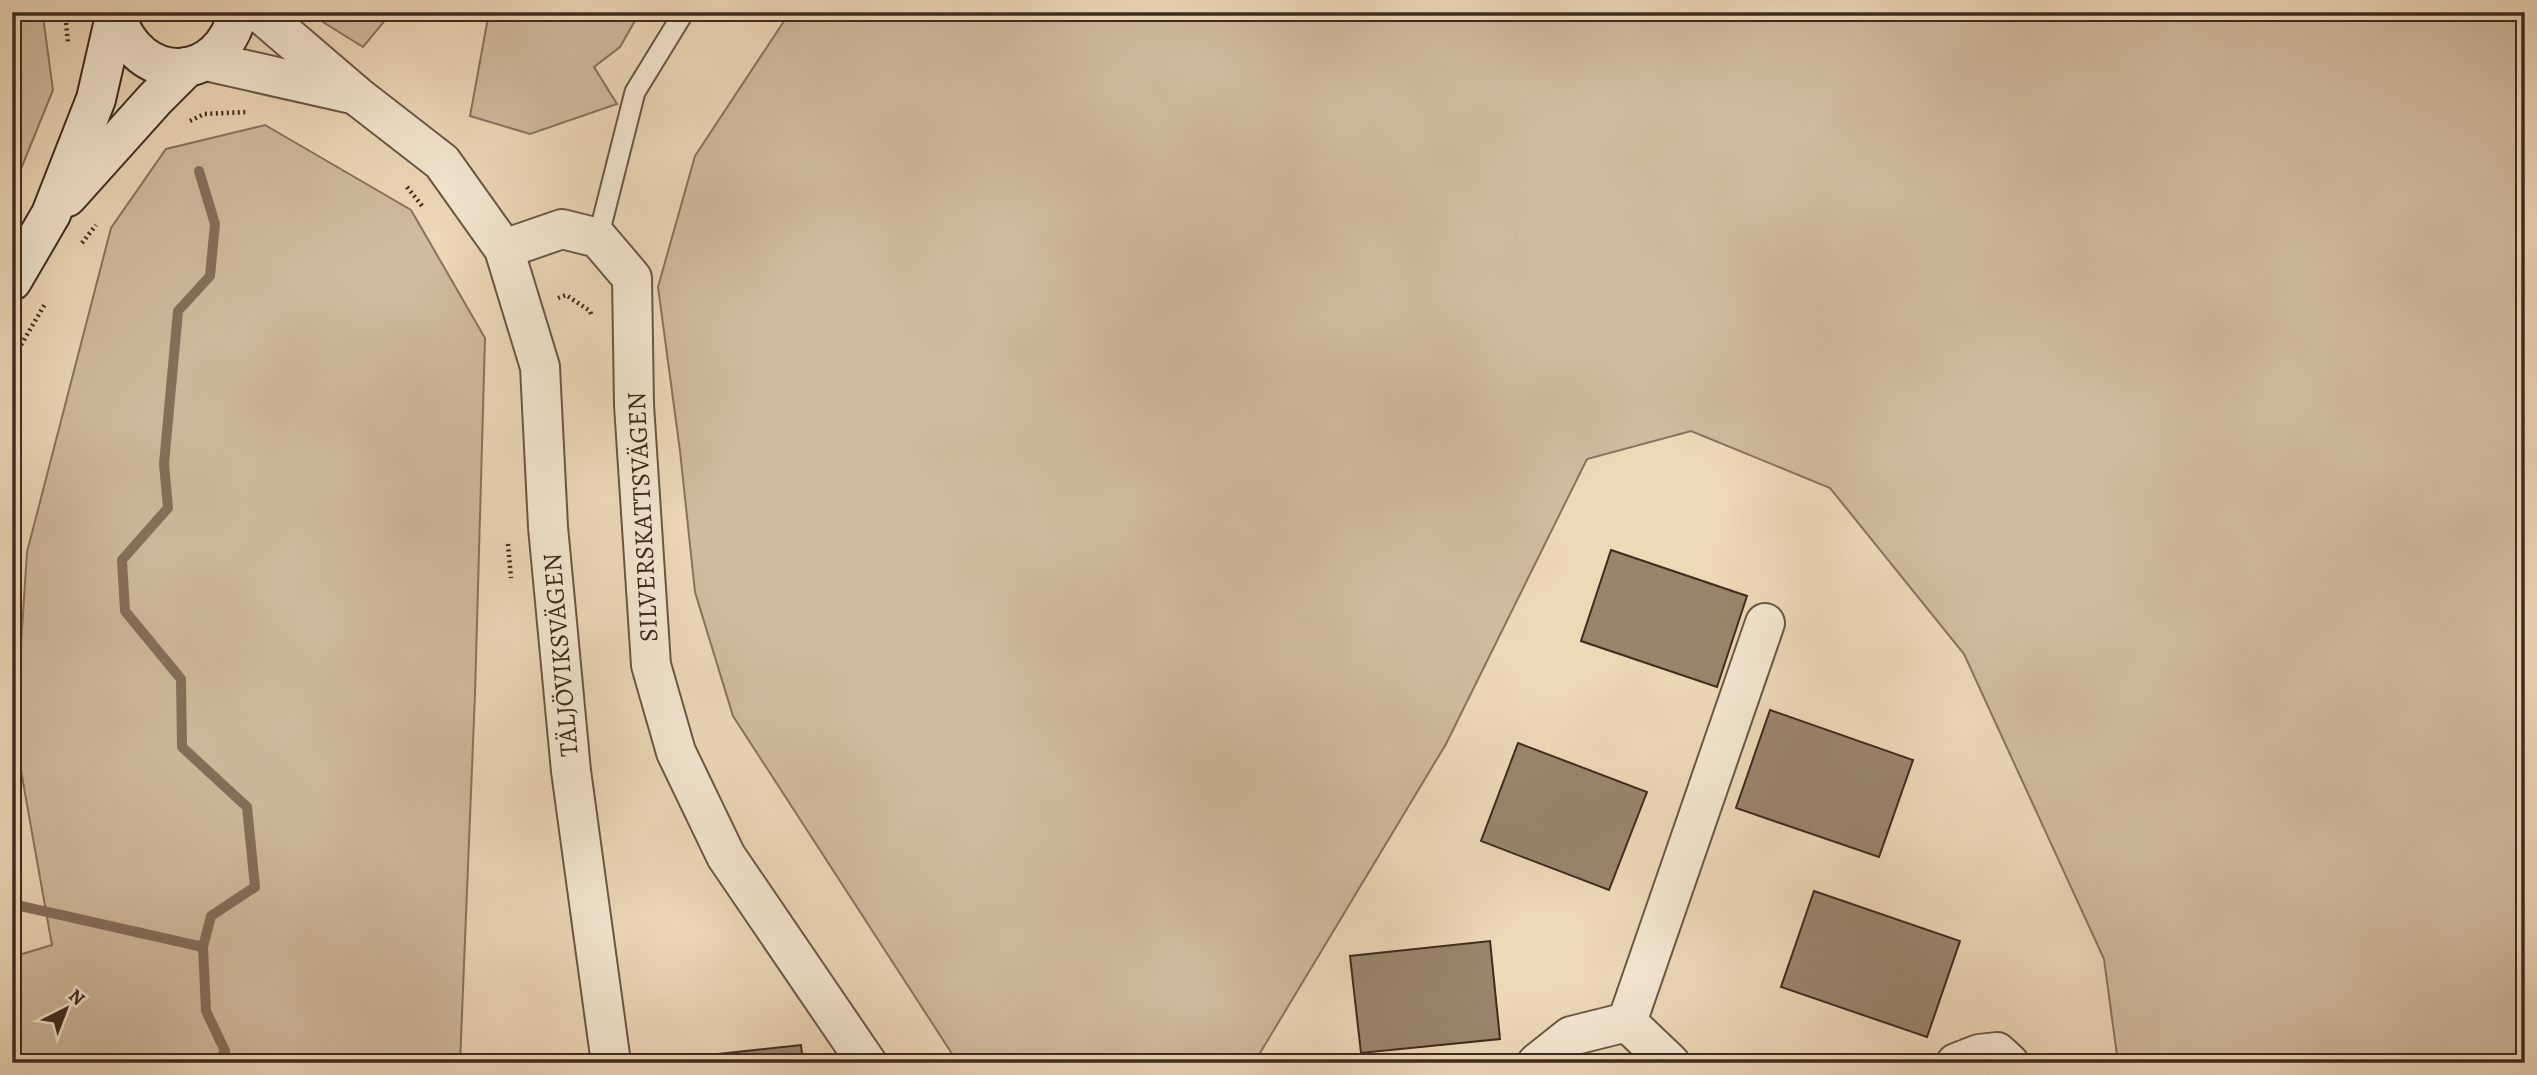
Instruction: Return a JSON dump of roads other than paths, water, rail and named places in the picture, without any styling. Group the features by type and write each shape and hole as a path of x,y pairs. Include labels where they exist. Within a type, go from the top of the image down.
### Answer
{"street":[{"path":"51,214 155,99 197,64 222,49 234,32 238,12"},
{"path":"259,12 357,96 442,162 504,249 562,229 598,238"},
{"path":"116,14 121,33 132,48 148,61 167,67 197,64 357,96"},
{"path":"12,281 51,214 96,99 116,14"},
{"name":"SILVERSKATTSVÄGEN","path":"598,238 632,278 634,405 651,666 676,752 726,856 867,1063"},
{"name":"TÄLJÖVIKSVÄGEN","path":"504,249 540,367 548,527 571,771 611,1063"},
{"path":"1627,1022 1765,623"},
{"path":"1537,1063 1571,1036 1627,1022"},
{"path":"1627,1022 1670,1063"},
{"path":"1956,1063 1979,1054 1997,1052 2009,1063"}],"lane":[{"path":"598,238 635,92 684,12"}],"waterway":[{"path":"199,171 215,224 210,276 178,311 164,464 168,508 122,560 125,611 181,679 182,747 247,807 255,887 211,916 203,947 206,1011 225,1051 218,1063"},
{"path":"12,904 203,947"}]}
